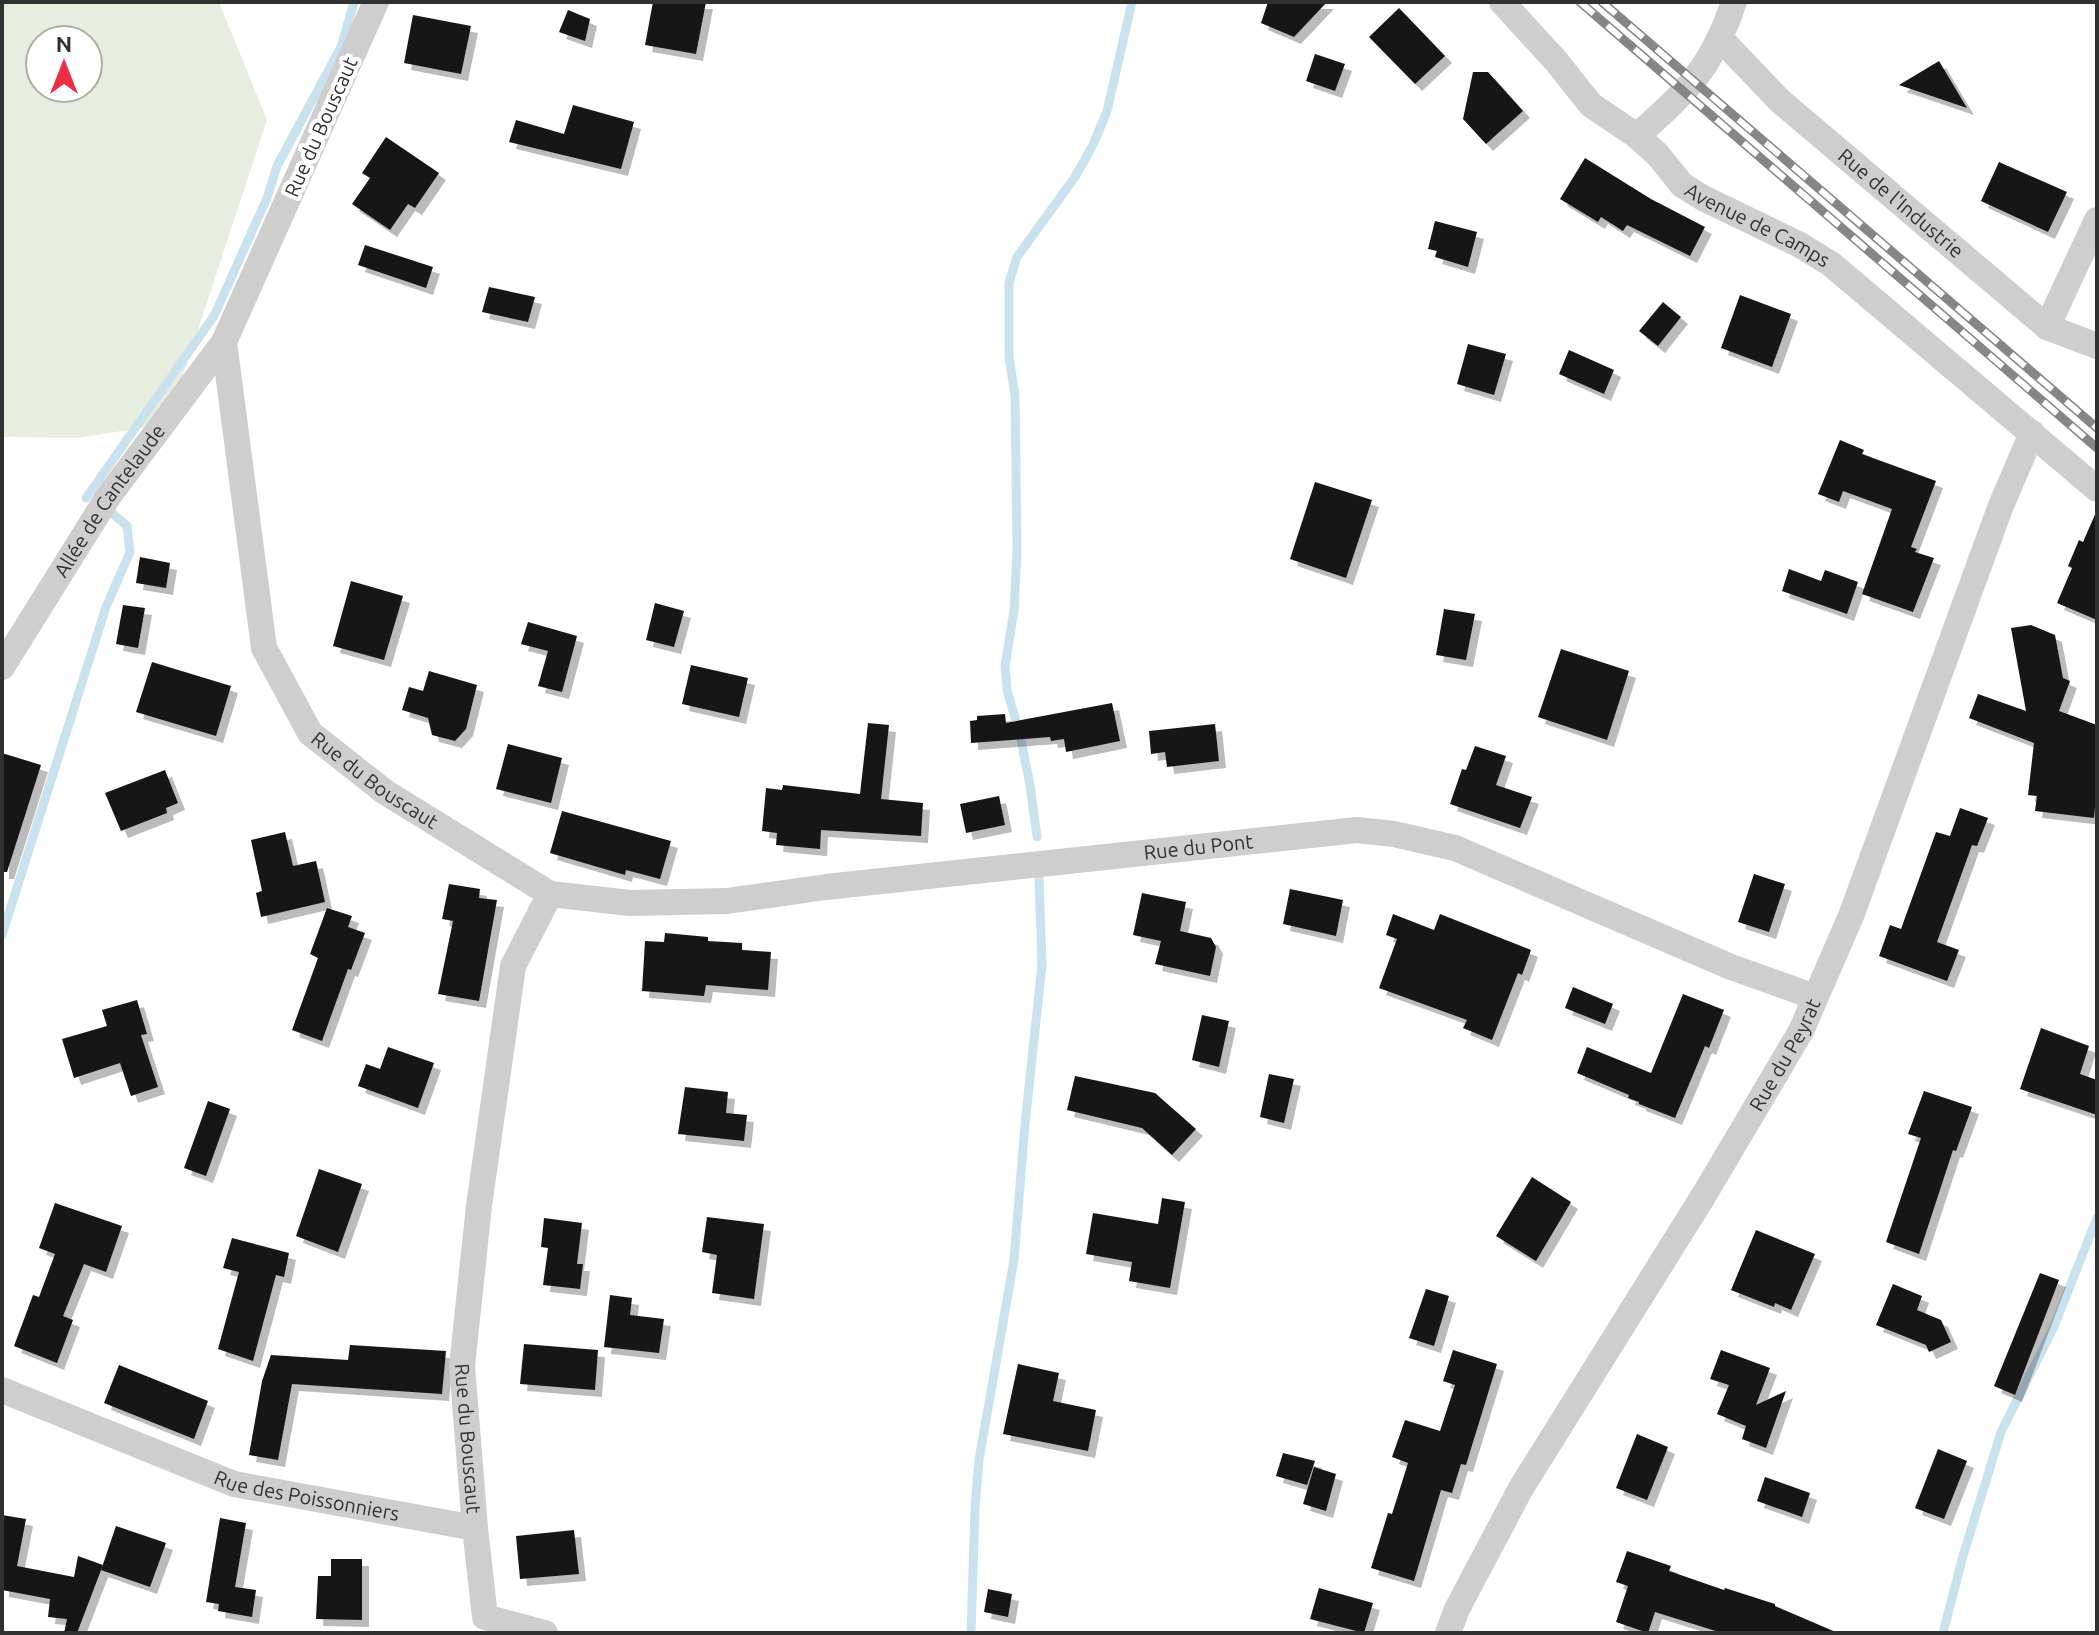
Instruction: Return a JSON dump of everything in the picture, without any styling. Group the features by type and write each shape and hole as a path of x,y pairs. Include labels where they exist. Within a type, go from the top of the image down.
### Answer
{"street":[{"name":"Rue du Bouscaut","path":"376,2 224,342 264,648 310,733 385,792 550,894 513,966 479,1206 462,1366 475,1528"},
{"name":"Avenue de Camps","path":"1502,2 1591,105 1637,136 1658,155 1682,185 1831,264 2097,489"},
{"path":"1637,136 1695,81 1721,39 1734,2"},
{"name":"Rue de l'Industrie","path":"1721,39 1780,101 2047,327 2097,346"},
{"path":"2047,327 2097,220"},
{"name":"Allée de Cantelaude","path":"2,667 108,497 224,342"},
{"name":"Rue du Peyrat","path":"1448,1633 1457,1609 1521,1488 1704,1195 1801,1031 1851,916 2000,508 2032,433"},
{"name":"Rue du Pont","path":"550,894 630,903 727,901 842,885 1357,830 1394,834 1455,848 1731,967 1815,997"},
{"name":"Rue des Poissonniers","path":"2,1390 234,1484 475,1528"},
{"path":"475,1528 486,1625 545,1633"}],"green space":[{"path":"2,2 219,2 267,120 167,424 77,438 2,437"}],"building":[{"path":"653,2 706,2 696,54 645,45"},
{"path":"1268,2 1327,2 1294,37 1261,23"},
{"path":"1399,8 1445,56 1415,84 1369,37"},
{"path":"568,10 590,19 585,41 559,32"},
{"path":"413,15 471,26 461,74 404,63"},
{"path":"1315,54 1345,64 1335,91 1306,81"},
{"path":"1939,61 1967,108 1899,85"},
{"path":"1473,72 1488,72 1523,111 1486,144 1463,119"},
{"path":"573,105 634,122 621,169 509,142 516,120 564,134"},
{"path":"386,137 439,173 415,208 408,204 390,230 352,204 370,178 362,173"},
{"path":"1585,158 1651,199 1705,227 1690,256 1627,225 1623,231 1601,217 1598,222 1560,199"},
{"path":"1999,162 2067,192 2048,232 1981,201"},
{"path":"1435,221 1477,232 1468,267 1435,257 1437,251 1428,249"},
{"path":"365,245 433,267 426,288 358,265"},
{"path":"489,287 535,297 528,322 482,312"},
{"path":"1740,295 1791,314 1772,367 1721,348"},
{"path":"1663,302 1681,317 1658,346 1639,331"},
{"path":"1468,344 1506,354 1494,395 1457,384"},
{"path":"1569,350 1614,370 1604,394 1559,374"},
{"path":"1840,440 1864,450 1862,454 1936,481 1911,547 1917,549 1915,552 1934,558 1913,612 1862,594 1892,509 1843,491 1839,502 1818,494"},
{"path":"1315,482 1372,500 1346,578 1290,559"},
{"path":"2097,510 2097,620 2057,603 2072,568 2068,566 2079,540 2083,542"},
{"path":"140,557 170,563 166,588 136,583"},
{"path":"1789,569 1821,581 1825,570 1858,582 1847,614 1782,591"},
{"path":"351,581 403,596 384,660 333,646"},
{"path":"655,603 684,611 674,647 646,640"},
{"path":"123,605 145,608 138,648 116,644"},
{"path":"1444,609 1475,614 1466,660 1436,655"},
{"path":"528,622 577,636 562,692 538,686 548,651 521,644"},
{"path":"2031,625 2055,635 2063,678 2070,681 2059,711 2097,725 2094,818 2035,811 2037,796 2028,795 2034,743 1969,718 1978,694 2026,711 2011,628"},
{"path":"1561,649 1629,671 1607,740 1538,717"},
{"path":"152,662 231,686 216,736 136,712"},
{"path":"691,665 748,678 739,717 682,704"},
{"path":"429,671 477,685 466,729 455,741 432,735 428,718 402,710 409,687 423,691"},
{"path":"1112,703 1120,741 1066,752 1064,739 1051,741 1050,737 971,743 970,721 977,720 977,716 1005,714 1006,723"},
{"path":"868,723 889,725 881,799 923,803 921,836 821,830 820,849 776,845 777,833 762,831 766,788 782,790 783,785 860,794"},
{"path":"1215,724 1219,761 1167,767 1165,752 1151,754 1149,731"},
{"path":"508,744 562,758 551,803 496,789"},
{"path":"1475,746 1506,756 1496,785 1532,797 1520,828 1450,804 1462,769 1466,770"},
{"path":"2,753 41,765 7,872 2,872"},
{"path":"165,770 178,803 166,808 167,813 121,831 105,793"},
{"path":"999,796 1005,825 966,833 960,804"},
{"path":"1960,808 1988,818 1977,846 1972,845 1937,942 1959,950 1947,981 1879,956 1890,925 1901,929 1936,832 1950,836"},
{"path":"562,811 671,841 660,879 626,870 625,875 550,853"},
{"path":"285,832 293,866 316,861 325,902 261,917 256,893 262,891 251,840"},
{"path":"1754,874 1785,884 1769,932 1738,922"},
{"path":"449,884 480,889 479,898 497,900 479,1001 438,994 453,921 442,919"},
{"path":"1290,889 1343,900 1336,936 1283,924"},
{"path":"1142,893 1186,902 1180,931 1211,938 1216,947 1210,976 1155,964 1161,941 1133,935"},
{"path":"327,908 352,916 348,927 365,933 351,970 348,969 322,1041 292,1030 318,958 310,954"},
{"path":"1393,914 1434,930 1440,914 1531,950 1522,975 1518,973 1492,1040 1463,1028 1467,1020 1379,988 1397,939 1386,935"},
{"path":"665,933 742,943 742,950 771,952 768,990 706,985 704,996 642,991 645,941 664,942"},
{"path":"1573,987 1613,1004 1605,1024 1565,1008"},
{"path":"1683,994 1724,1010 1709,1048 1705,1046 1675,1118 1577,1073 1587,1047 1651,1073"},
{"path":"137,1000 147,1034 141,1035 158,1087 131,1096 120,1063 74,1078 62,1039 107,1026 102,1010"},
{"path":"1202,1015 1229,1021 1219,1067 1192,1060"},
{"path":"2041,1028 2089,1046 2080,1074 2097,1080 2097,1115 2020,1089"},
{"path":"388,1047 434,1063 418,1108 358,1086 366,1064 380,1069"},
{"path":"1269,1074 1294,1079 1284,1123 1260,1117"},
{"path":"1075,1076 1155,1093 1196,1129 1172,1155 1142,1128 1067,1110"},
{"path":"685,1087 728,1092 726,1113 747,1115 744,1141 678,1134"},
{"path":"1924,1091 1972,1107 1956,1151 1953,1150 1919,1254 1886,1242 1921,1138 1908,1134"},
{"path":"208,1101 230,1109 206,1176 184,1168"},
{"path":"319,1169 362,1184 338,1252 296,1236"},
{"path":"1532,1177 1571,1202 1536,1261 1496,1236"},
{"path":"1162,1198 1185,1202 1170,1288 1129,1281 1132,1262 1086,1254 1093,1213 1158,1224"},
{"path":"55,1203 122,1226 106,1272 84,1264 63,1316 73,1320 57,1363 14,1346 33,1295 39,1297 55,1254 39,1248"},
{"path":"707,1217 764,1224 754,1299 712,1293 717,1255 702,1252"},
{"path":"544,1218 582,1223 577,1264 583,1264 580,1289 543,1285 548,1248 541,1247"},
{"path":"1756,1230 1815,1254 1791,1310 1775,1303 1774,1307 1731,1290"},
{"path":"232,1238 289,1253 284,1277 276,1275 253,1361 218,1349 239,1272 223,1268"},
{"path":"2040,1273 2059,1280 2015,1395 1994,1386"},
{"path":"1893,1284 1922,1296 1917,1310 1941,1320 1951,1342 1929,1352 1926,1345 1876,1325"},
{"path":"1426,1289 1449,1296 1434,1346 1409,1338"},
{"path":"610,1295 632,1298 630,1315 664,1319 659,1353 604,1347"},
{"path":"524,1344 598,1350 595,1390 520,1384"},
{"path":"350,1345 446,1351 442,1394 292,1384 278,1460 249,1455 262,1381 271,1355 348,1360"},
{"path":"1453,1350 1497,1364 1466,1465 1461,1464 1452,1493 1441,1490 1414,1581 1371,1568 1408,1463 1392,1457 1405,1420 1440,1431 1455,1385 1443,1381"},
{"path":"1721,1350 1770,1368 1756,1405 1786,1391 1766,1448 1742,1439 1746,1426 1717,1414 1729,1385 1710,1379"},
{"path":"1018,1364 1059,1373 1053,1401 1096,1410 1088,1451 1003,1434"},
{"path":"119,1365 208,1401 194,1439 104,1403"},
{"path":"1637,1434 1668,1447 1647,1500 1616,1488"},
{"path":"1938,1449 1967,1461 1944,1519 1915,1508"},
{"path":"1283,1453 1315,1461 1307,1485 1276,1476"},
{"path":"1314,1467 1336,1474 1326,1511 1303,1504"},
{"path":"1765,1477 1810,1493 1802,1517 1757,1501"},
{"path":"2,1515 26,1519 17,1566 74,1577 78,1556 103,1565 77,1633 64,1633 67,1619 48,1617 50,1599 2,1590"},
{"path":"220,1518 246,1523 235,1587 256,1590 252,1617 218,1611 219,1604 206,1602"},
{"path":"116,1526 166,1543 150,1587 101,1570"},
{"path":"574,1530 579,1574 520,1579 516,1536"},
{"path":"1627,1551 1671,1566 1669,1571 1775,1604 1838,1633 1722,1633 1655,1612 1648,1633 1616,1622 1628,1586 1616,1582"},
{"path":"331,1559 362,1559 362,1620 316,1619 318,1576 331,1576"},
{"path":"1319,1588 1373,1603 1364,1633 1310,1619"},
{"path":"988,1589 1012,1594 1008,1617 984,1612"}],"waterway":[{"path":"86,498 214,316 267,198 277,166 341,47 354,2"},
{"path":"1037,837 1030,785 1007,690 1005,666 1014,611 1017,552 1015,395 1009,357 1009,283 1017,257 1075,177 1093,145 1107,111 1132,2"},
{"path":"2,935 106,607 130,552 127,526 113,514"},
{"path":"971,1633 979,1460 1014,1260 1042,965 1039,878"},
{"path":"1943,1633 2001,1432 2053,1329 2097,1218"}],"railway":[{"path":"1580,2 2097,448"},
{"path":"1602,2 2097,428"}]}
